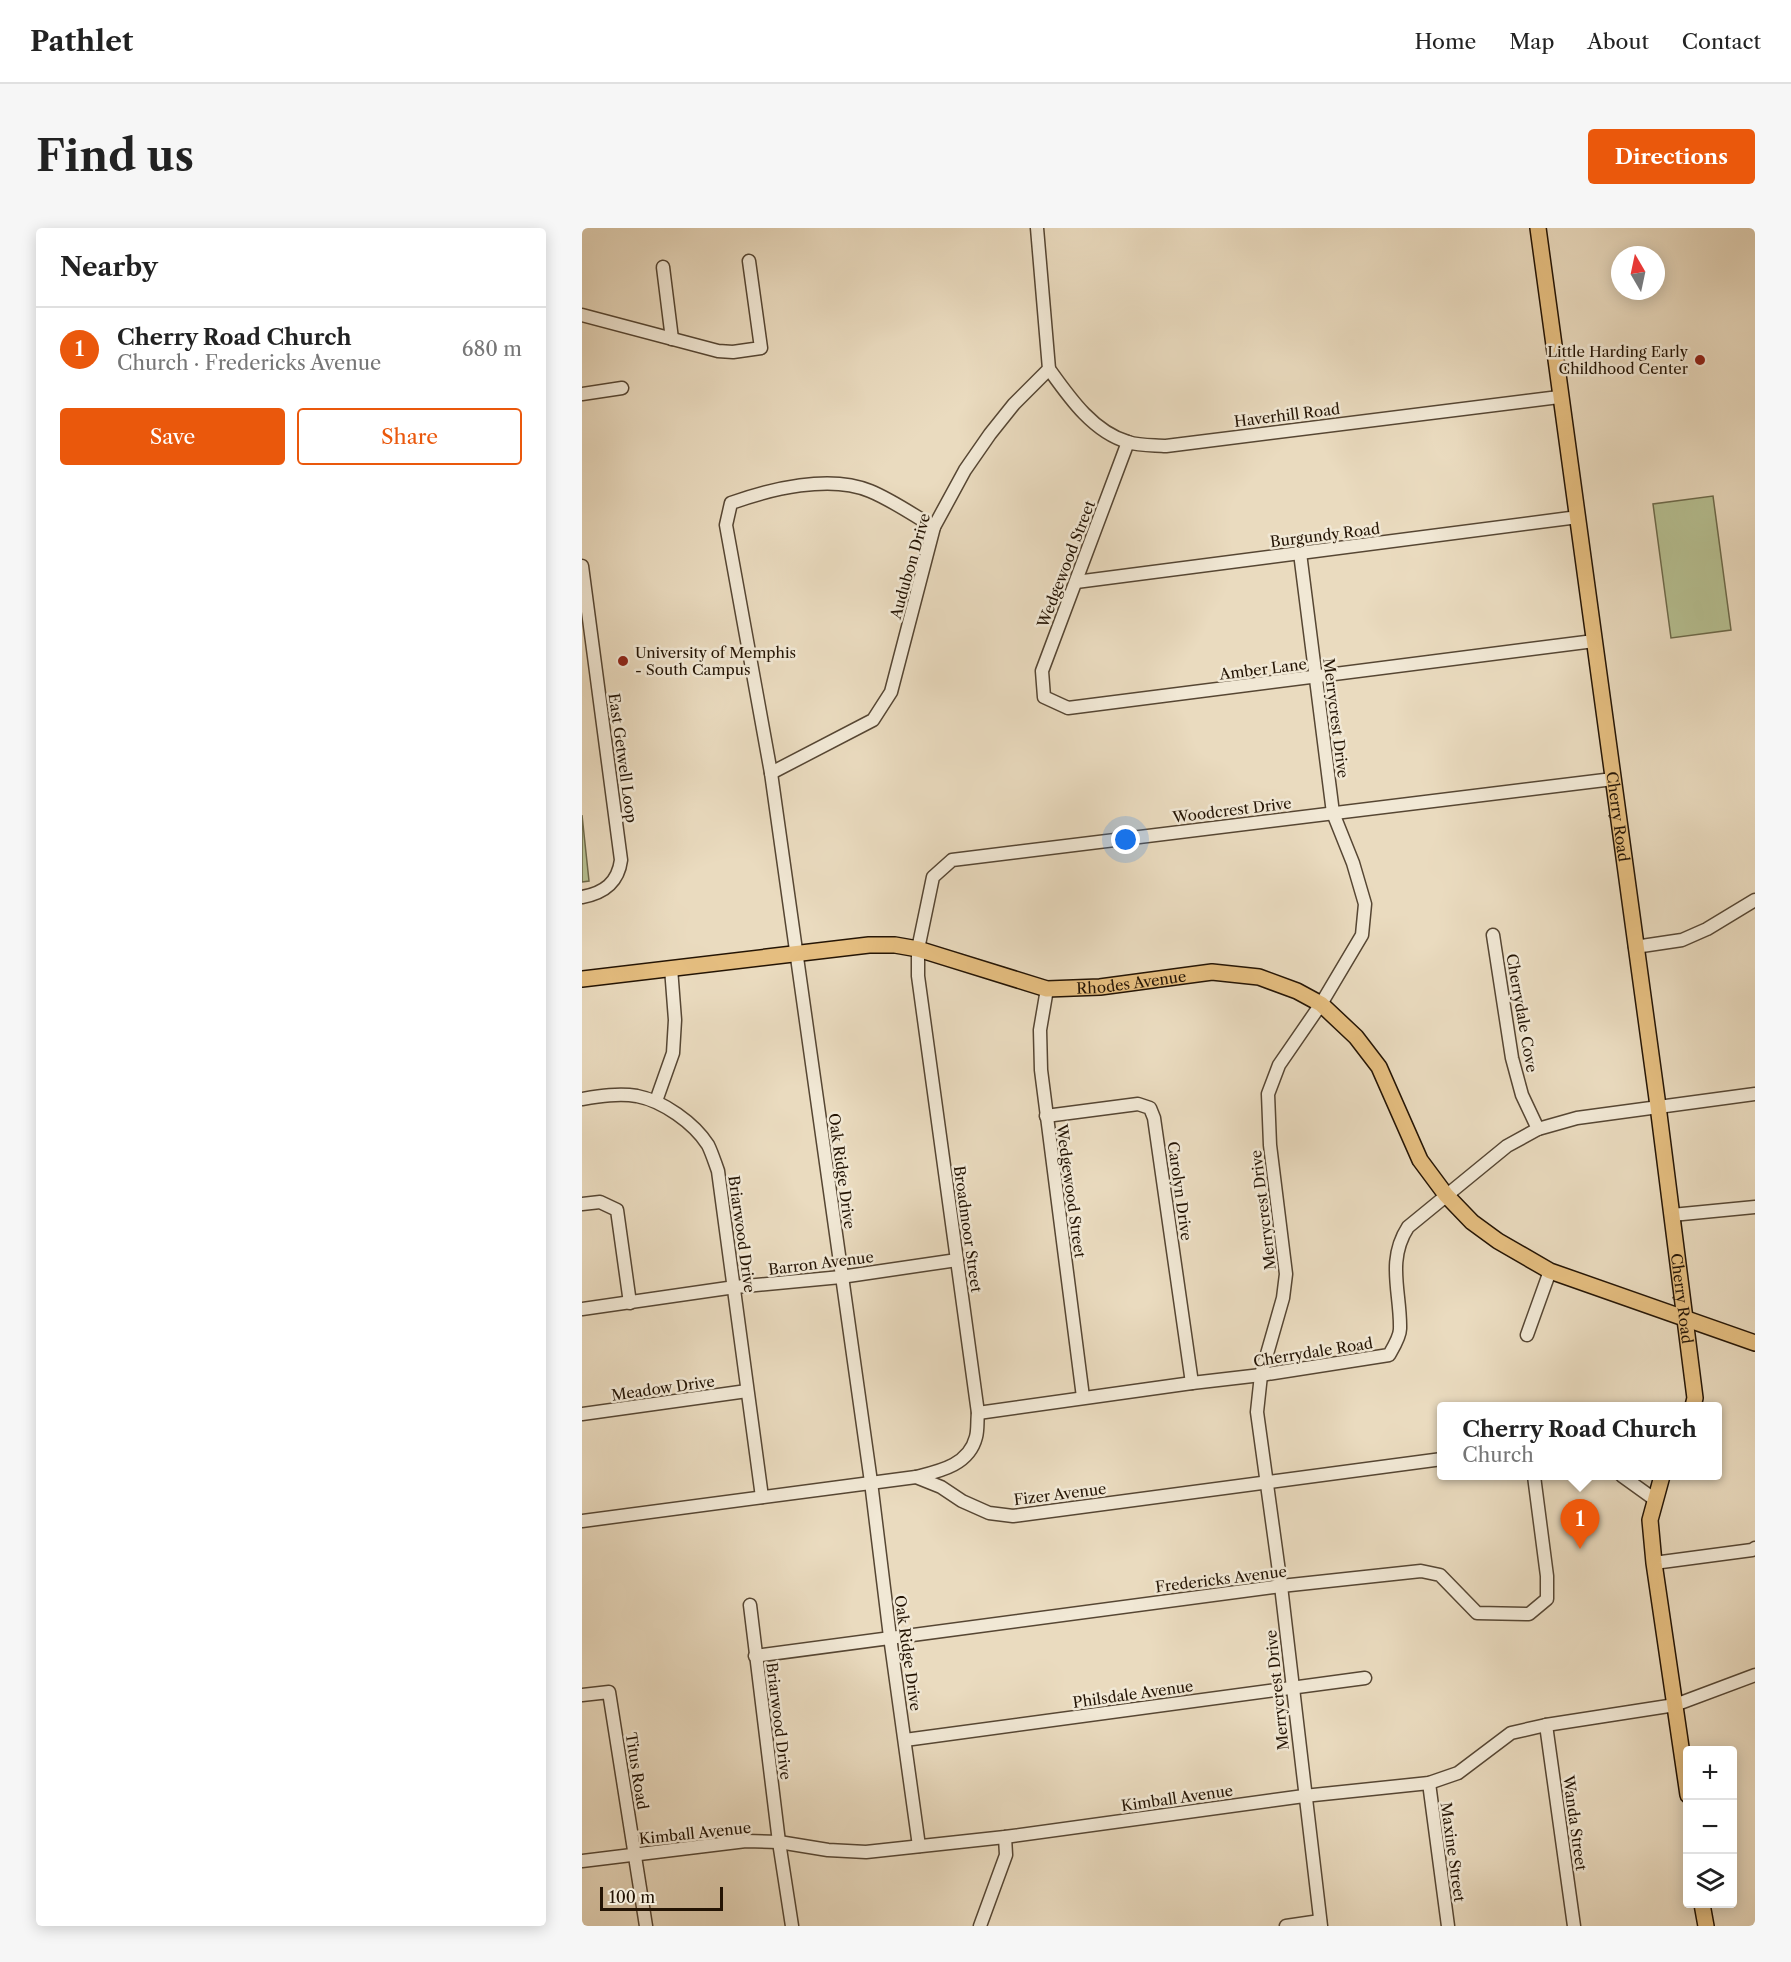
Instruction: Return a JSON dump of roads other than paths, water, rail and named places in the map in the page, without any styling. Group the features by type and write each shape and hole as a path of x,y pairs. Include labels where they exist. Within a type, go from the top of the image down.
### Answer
{"main road":[{"name":"Cherry Road","path":"1538,228 1559,397 1578,517 1658,1106 1694,1402"},
{"name":"Rhodes Avenue","path":"582,979 869,945 895,945 918,949 1047,989 1100,987 1212,972 1259,977 1297,991 1321,1004 1356,1037 1379,1067 1420,1160 1446,1195 1472,1222 1498,1241 1550,1271 1755,1343"},
{"path":"1661,1480 1650,1520 1654,1563 1683,1761"},
{"path":"1703,1908 1706,1926"}],"street":[{"path":"1037,228 1049,369"},
{"path":"582,315 718,351 733,352 761,348 749,261"},
{"path":"663,267 672,339"},
{"name":"Haverhill Road","path":"1049,369 1081,411 1106,431 1128,442 1166,446 1559,397"},
{"name":"Audubon Drive","path":"771,773 873,720 891,692 934,527 965,470 990,434 1014,404 1049,369"},
{"path":"582,394 622,388"},
{"name":"Wedgewood Street","path":"1044,697 1041,671 1128,442"},
{"name":"Oak Ridge Drive","path":"919,1846 871,1482 771,773 726,525 731,502 761,492 833,482 869,490 934,527"},
{"name":"Burgundy Road","path":"1076,582 1578,517"},
{"name":"Merrycrest Drive","path":"1300,553 1332,813 1353,863 1365,904 1362,935 1321,1004 1279,1065 1268,1094 1270,1145 1286,1274 1283,1298 1262,1375 1257,1412 1281,1586 1320,1924"},
{"name":"East Getwell Loop","path":"582,566 621,860 620,870 607,889 582,897"},
{"name":"Amber Lane","path":"1044,697 1068,708 1594,641"},
{"name":"Woodcrest Drive","path":"918,949 933,877 952,861 1612,779"},
{"path":"1635,947 1682,940 1707,929 1755,900"},
{"name":"Cherrydale Cove","path":"1493,935 1512,1058 1522,1095 1538,1129"},
{"name":"Broadmoor Street","path":"916,1477 944,1471 968,1454 976,1437 978,1413 918,976 918,949"},
{"path":"582,1099 610,1095 636,1096 656,1101 673,1053 675,1020 672,968"},
{"name":"Wedgewood Street","path":"1047,989 1040,1030 1041,1070 1083,1397"},
{"name":"Cherrydale Road","path":"978,1413 1083,1397 1262,1375 1389,1355 1400,1332 1395,1275 1399,1241 1408,1227 1507,1146 1538,1129 1577,1118 1755,1094"},
{"name":"Briarwood Drive","path":"656,1101 687,1122 708,1145 718,1171 762,1497"},
{"name":"Carolyn Drive","path":"1046,1116 1138,1104 1150,1108 1154,1118 1192,1383"},
{"path":"582,1204 600,1202 616,1210 630,1303"},
{"path":"1672,1215 1755,1207"},
{"name":"Barron Avenue","path":"582,1309 735,1287 841,1277 957,1260"},
{"path":"1527,1335 1550,1271"},
{"name":"Meadow Drive","path":"582,1414 747,1391"},
{"name":"Fizer Avenue","path":"582,1521 916,1477 941,1487 962,1501 989,1513 1013,1516 1437,1460"},
{"name":"Fredericks Avenue","path":"756,1656 1281,1586 1421,1571 1440,1575 1476,1613 1529,1614 1547,1599 1547,1576 1535,1480"},
{"path":"1628,1480 1654,1499"},
{"path":"1654,1563 1755,1548"},
{"name":"Briarwood Drive","path":"750,1605 779,1842 792,1926"},
{"name":"Kimball Avenue","path":"582,1861 746,1841 779,1842 828,1850 866,1852 1005,1837 1304,1796 1429,1783 1458,1773 1511,1733 1546,1725 1675,1706 1755,1675"},
{"name":"Philsdale Avenue","path":"905,1740 1365,1678"},
{"name":"Titus Road","path":"582,1695 609,1692 646,1926"},
{"name":"Wanda Street","path":"1546,1725 1574,1926"},
{"name":"Maxine Street","path":"1429,1783 1448,1926"},
{"path":"980,1926 1006,1855 1005,1837"},
{"path":"1286,1926 1320,1924"}],"place":[{"name":"Little Harding Early Childhood Center","path":"1700,360"},
{"name":"University of Memphis - South Campus","path":"623,661"},
{"name":"Cherry Road Church","path":"1580,1549"}]}
